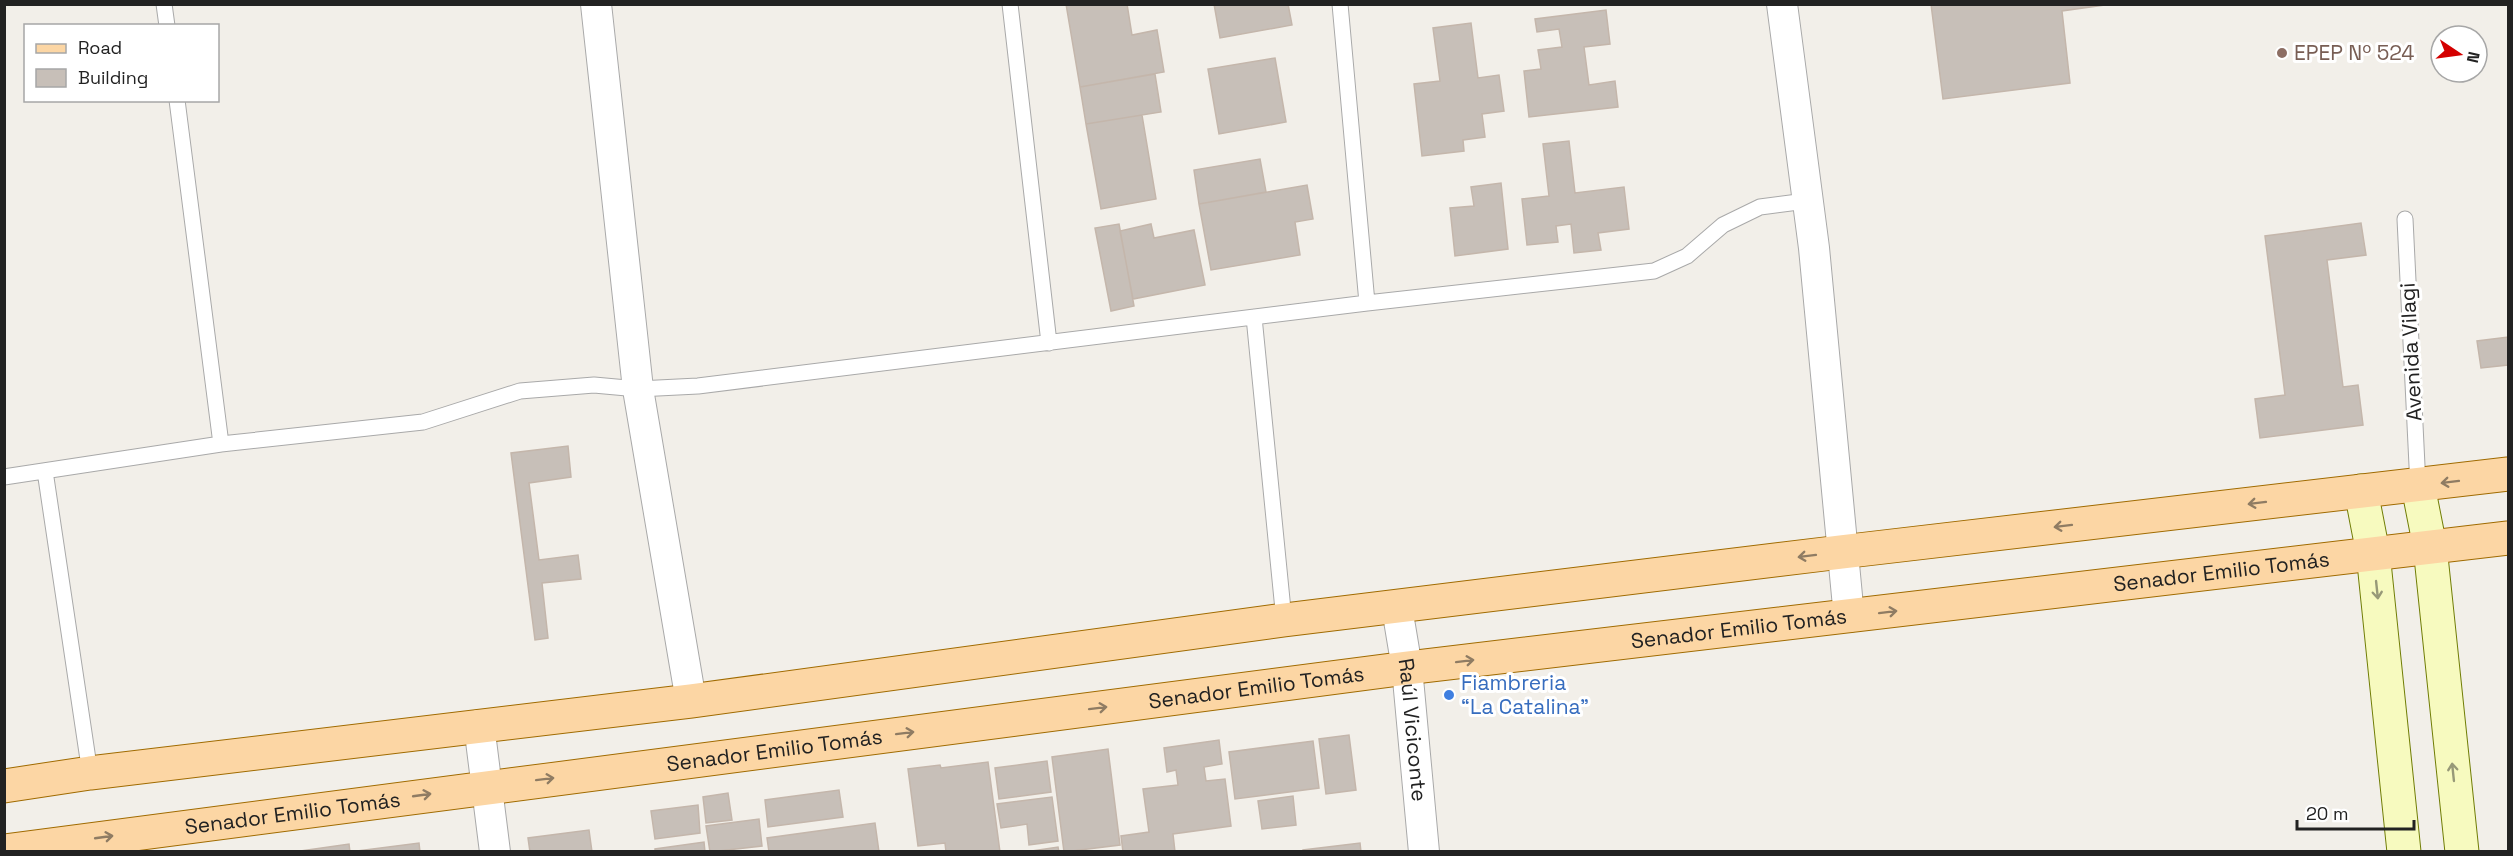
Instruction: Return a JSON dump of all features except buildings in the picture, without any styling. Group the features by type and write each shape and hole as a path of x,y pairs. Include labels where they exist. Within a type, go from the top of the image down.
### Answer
{"main road":[{"path":"4,786 90,773 691,700 1284,620 2508,474"},
{"path":"2418,486 2430,548 2462,852"},
{"path":"2361,491 2373,553 2404,852"},
{"name":"Senador Emilio Tomás","path":"4,851 1407,668 2508,538"}],"street":[{"path":"596,4 639,389 691,700"},
{"path":"1782,4 1806,201 1814,248 1841,552 1849,617"},
{"name":"Raúl Viciconte","path":"1397,608 1407,668 1424,852"},
{"path":"479,725 495,852"}],"lane":[{"path":"164,4 167,24"},
{"path":"1010,4 1049,343"},
{"path":"1340,4 1367,303"},
{"path":"177,102 221,444"},
{"path":"4,477 221,444 423,422 520,391 594,386 639,389 698,386 1254,316 1654,271 1687,256 1723,225 1760,207 1806,201"},
{"name":"Avenida Vilagi","path":"2405,219 2418,486"},
{"path":"1254,316 1284,620"},
{"path":"45,471 90,773"}],"place":[{"name":"EPEP Nº 524","path":"2282,53"},
{"name":"Fiambreria “La Catalina”","path":"1449,695"}]}
